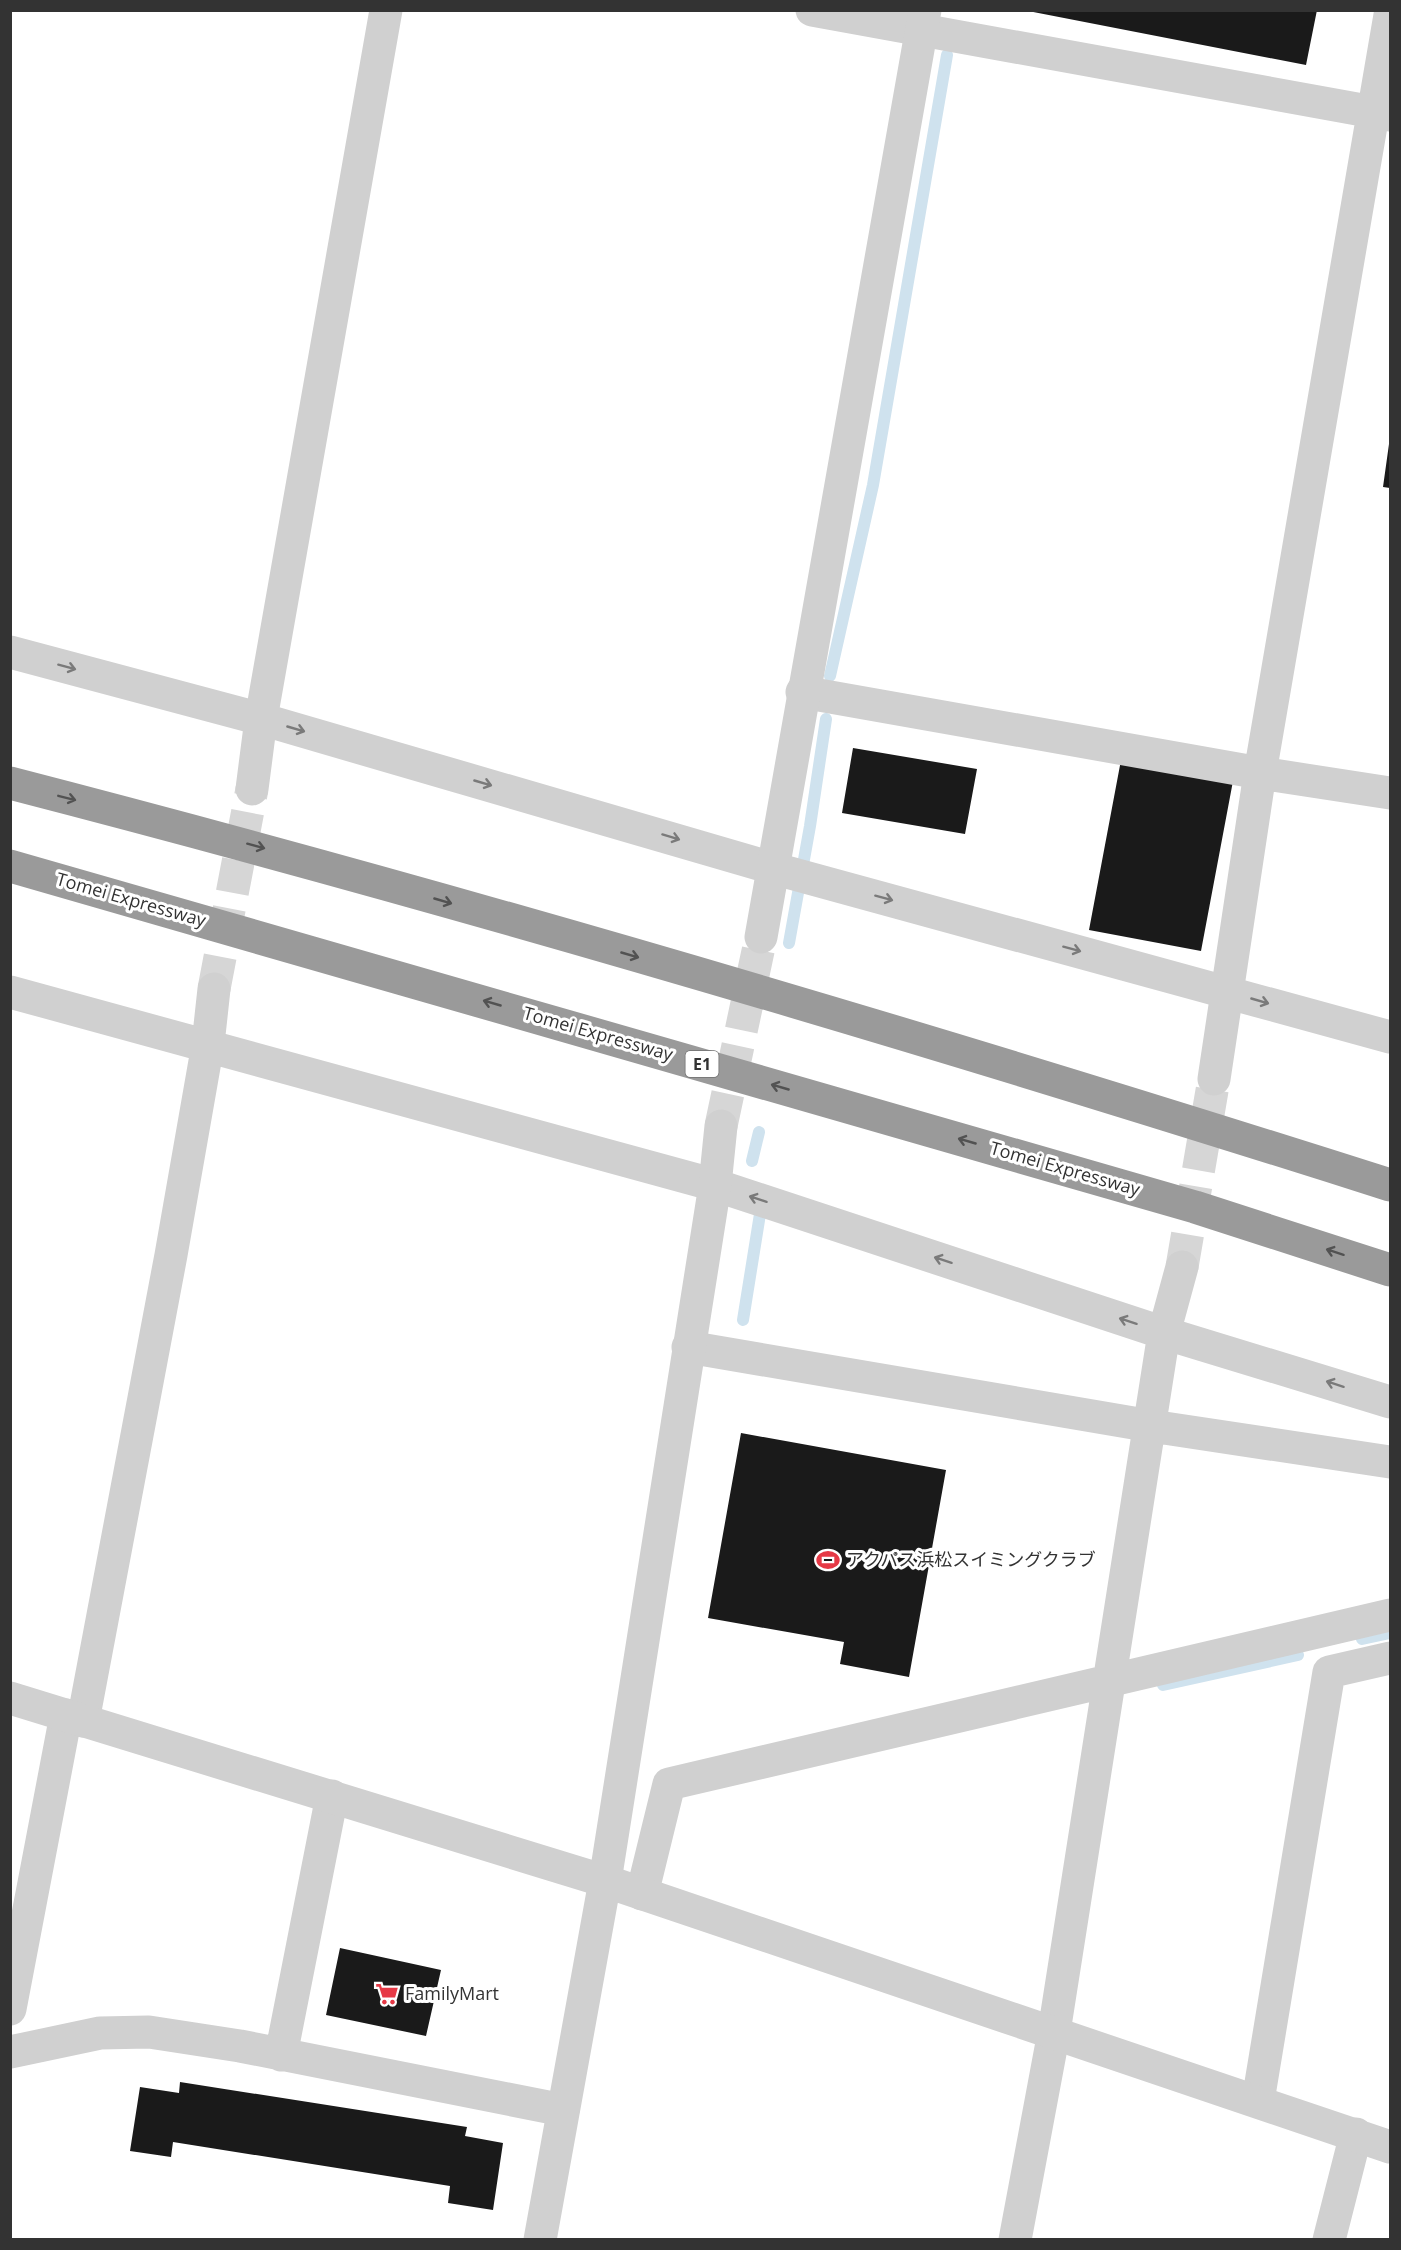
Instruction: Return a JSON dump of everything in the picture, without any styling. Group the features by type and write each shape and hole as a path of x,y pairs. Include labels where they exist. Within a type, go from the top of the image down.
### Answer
{"highway":[{"path":"10,783 272,851 1081,1087 1390,1185"},
{"name":"Tomei Expressway","path":"10,866 1195,1207 1390,1270"}],"street":[{"path":"252,789 261,719 386,10"},
{"path":"812,10 923,21 1382,114"},
{"path":"1214,1079 1260,773 1382,114 1390,15"},
{"path":"761,937 802,692 923,21"},
{"path":"10,652 261,719 827,883 1227,991 1390,1038"},
{"path":"802,692 1260,773 1390,793"},
{"path":"10,2009 74,1718 208,1044 214,989"},
{"path":"10,992 208,1044 570,1147 715,1185 1164,1333 1390,1402"},
{"path":"540,2240 605,1881 715,1185 721,1126"},
{"path":"1015,2240 1054,2032 1164,1333 1182,1267"},
{"path":"688,1347 1151,1426 1390,1462"},
{"path":"642,1894 669,1784 1108,1679 1390,1615"},
{"path":"1258,2101 1329,1672 1390,1658"},
{"path":"10,1698 605,1881 1390,2146"},
{"path":"281,2055 332,1796"},
{"path":"10,2052 100,2032 150,2032 563,2110"},
{"path":"1329,2240 1356,2134"}],"building":[{"path":"1023,10 1317,10 1306,65"},
{"path":"1390,444 1390,488 1383,487"},
{"path":"853,748 977,769 965,834 842,813"},
{"path":"1121,760 1233,781 1201,951 1089,930"},
{"path":"741,1433 946,1470 909,1677 840,1664 844,1642 708,1618"},
{"path":"340,1948 441,1970 426,2036 326,2015"},
{"path":"180,2082 467,2127 465,2136 503,2143 493,2210 448,2203 450,2186 173,2142 171,2157 130,2151 140,2087 179,2093"}],"waterway":[{"path":"830,676 873,485 947,55"},
{"path":"789,943 826,719"},
{"path":"752,1161 759,1132"},
{"path":"743,1320 760,1214"},
{"path":"1362,1639 1390,1633"},
{"path":"1163,1685 1298,1655"}],"tunnel":[{"path":"214,989 252,789"},
{"path":"721,1126 761,937"},
{"path":"1182,1267 1214,1079"}],"place":[{"name":"アクパス浜松スイミングクラブ","path":"828,1560"},
{"name":"FamilyMart","path":"387,1994"}]}
